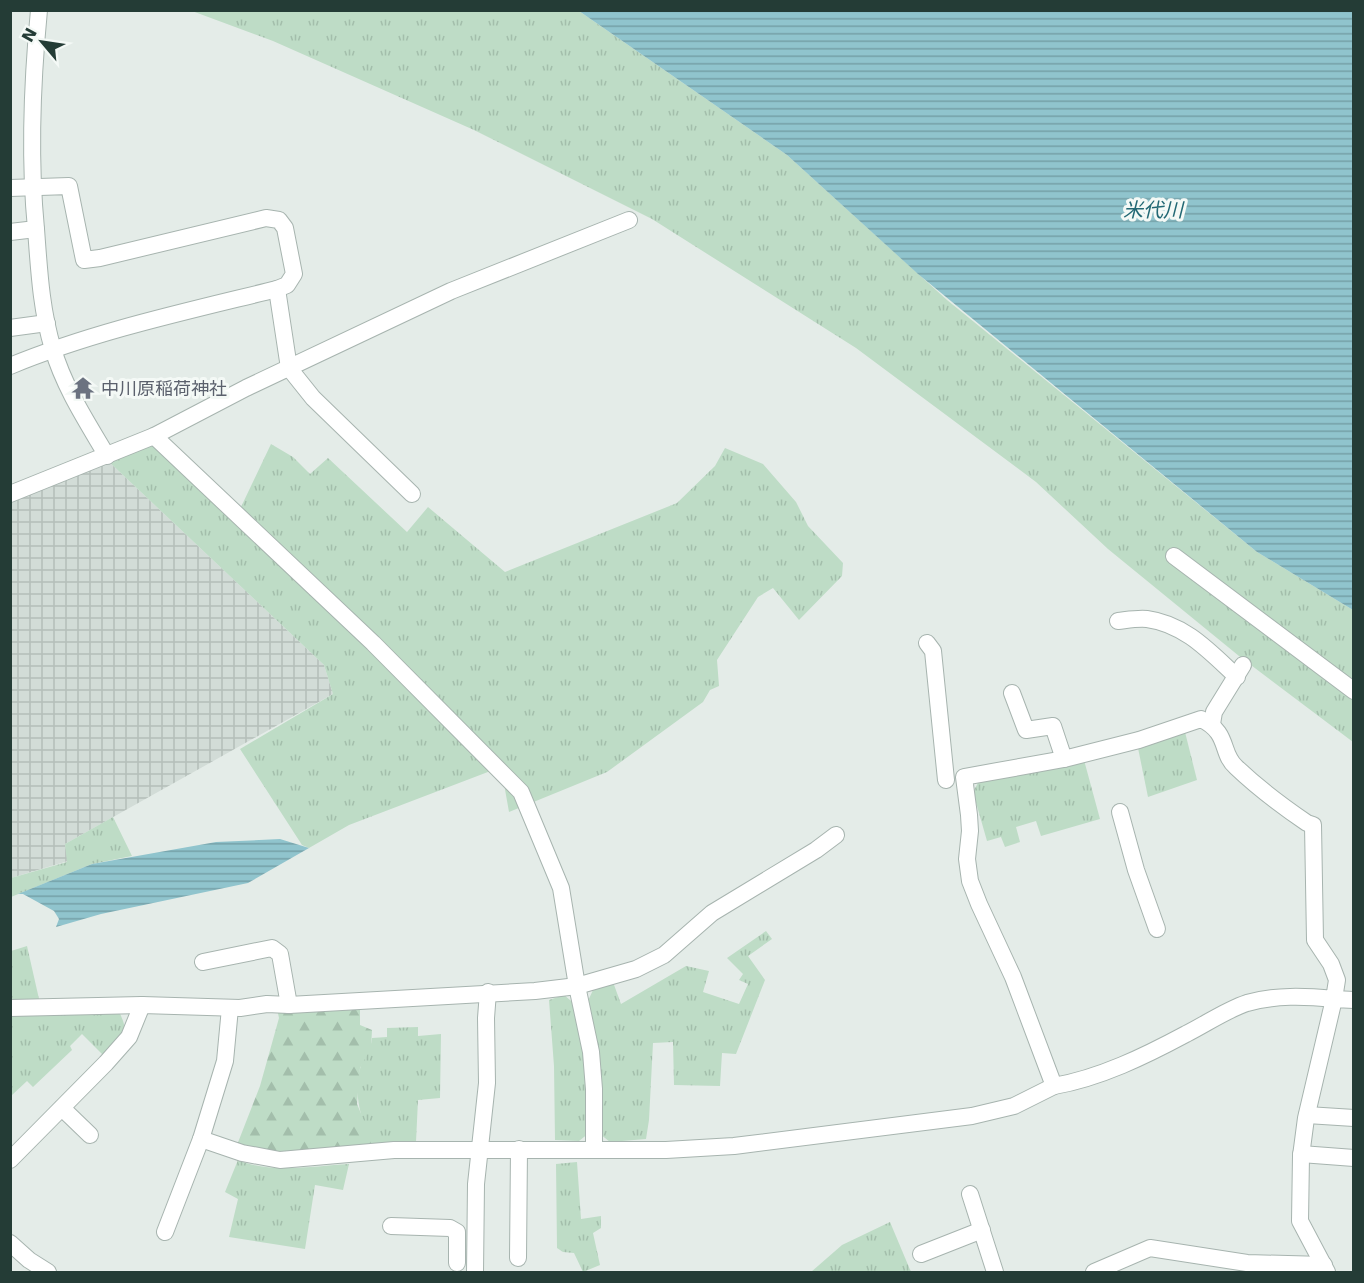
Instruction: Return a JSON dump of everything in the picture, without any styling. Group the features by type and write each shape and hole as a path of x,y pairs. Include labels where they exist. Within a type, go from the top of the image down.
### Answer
{"street":[{"path":"39,10 34,72 32,188 40,292 53,349 74,400 106,456"},
{"path":"10,188 69,186 84,260 266,218 279,220 285,228 294,273 287,285 277,289 184,312 53,349 10,366"},
{"path":"10,494 154,436 246,388 451,291 629,220"},
{"path":"10,232 36,230"},
{"path":"277,289 289,368 320,405 412,494"},
{"path":"10,328 47,323"},
{"path":"154,436 373,643 521,792 561,888 577,986 591,1052 594,1089 594,1150"},
{"path":"1174,556 1353,691"},
{"path":"1118,621 1145,618 1176,626 1240,671 1224,693 1214,712 1212,724"},
{"path":"927,644 933,651 946,780"},
{"path":"1012,693 1026,730 1053,726 1064,759"},
{"path":"1054,1086 1012,977 970,880 967,859 970,831 964,777 1064,759 1139,740 1201,719 1212,724 1221,737 1233,766 1263,791 1313,825 1315,940 1331,964 1337,980 1307,1115 1301,1154 1300,1221 1326,1269"},
{"path":"1120,812 1136,870 1157,929"},
{"path":"10,1008 142,1005 230,1008 267,1004 289,1005 535,991 577,986 636,969 664,955 712,912 816,850 836,835"},
{"path":"203,962 272,948 280,954 289,1005"},
{"path":"475,1272 476,1184 487,1083 488,992"},
{"path":"201,1139 242,1153 280,1160 394,1150 666,1150 734,1146 972,1116 1014,1106 1054,1086 1095,1075 1159,1048 1246,1004 1278,997 1305,996 1353,1000"},
{"path":"10,1160 129,1037 142,1005"},
{"path":"165,1232 201,1139 225,1061 230,1008"},
{"path":"62,1108 90,1135"},
{"path":"1307,1115 1353,1118"},
{"path":"518,1258 519,1149"},
{"path":"1301,1154 1353,1158"},
{"path":"970,1194 995,1272"},
{"path":"391,1226 450,1228 457,1232 457,1263"},
{"path":"921,1254 982,1230"},
{"path":"10,1243 29,1260 48,1272"},
{"path":"1094,1272 1150,1248 1247,1263 1326,1269"}],"shaded area":[{"path":"106,459 324,665 333,694 65,844 68,861 11,878 11,499"}],"green space":[{"path":"192,11 579,11 787,155 947,300 1257,552 1353,610 1353,742 1239,656 1108,549 1036,482 856,348 652,219 474,130 273,41"},
{"path":"158,441 241,507 271,444 293,457 310,474 328,458 407,532 428,507 505,572 677,503 715,466 725,448 763,464 796,502 808,526 843,563 842,576 799,620 773,588 758,597 717,660 719,686 710,690 703,702 607,772 509,812 501,767 349,825 309,848 302,845 240,749 333,694 324,665 106,459"},
{"path":"1185,732 1197,780 1148,797 1138,748"},
{"path":"1084,760 1100,819 1041,836 1036,821 1016,827 1020,842 1005,847 1001,837 987,841 973,792 979,781"},
{"path":"113,817 132,856 92,864 11,897 11,878 67,862 65,844"},
{"path":"766,931 772,939 748,956 765,980 736,1054 722,1053 720,1086 674,1085 673,1042 653,1043 646,1139 610,1142 600,1134 587,1003 593,990 613,982 621,1004 686,966 709,971 703,992 739,1004 748,984 739,980 743,974 727,958"},
{"path":"27,946 39,999 11,1001 11,951"},
{"path":"564,995 576,1005 584,1053 589,1133 579,1141 555,1140 554,1066 549,1000"},
{"path":"360,1003 360,1025 372,1030 371,1048 360,1068 357,1104 370,1135 371,1145 277,1154 237,1145 260,1086 279,1018 277,1009"},
{"path":"119,1012 123,1020 124,1032 104,1056 82,1034 70,1046 72,1050 33,1087 27,1081 11,1096 11,1016"},
{"path":"418,1027 418,1036 441,1034 440,1098 418,1100 416,1142 371,1145 358,1098 361,1065 372,1038 387,1037 387,1028"},
{"path":"238,1160 278,1168 349,1164 343,1190 315,1185 305,1249 229,1237 238,1199 225,1192"},
{"path":"577,1162 581,1219 601,1216 601,1228 593,1233 600,1265 583,1272 574,1253 563,1252 557,1248 556,1164"},
{"path":"890,1222 911,1272 811,1272 842,1245"}],"water":[{"name":"米代川","path":"579,11 1353,11 1353,610 1257,552 918,274 787,155"},
{"path":"280,839 309,848 248,883 101,914 56,927 59,919 54,911 23,894 18,894 92,864 216,842"}],"place":[{"name":"中川原稲荷神社","path":"83,388"}]}
